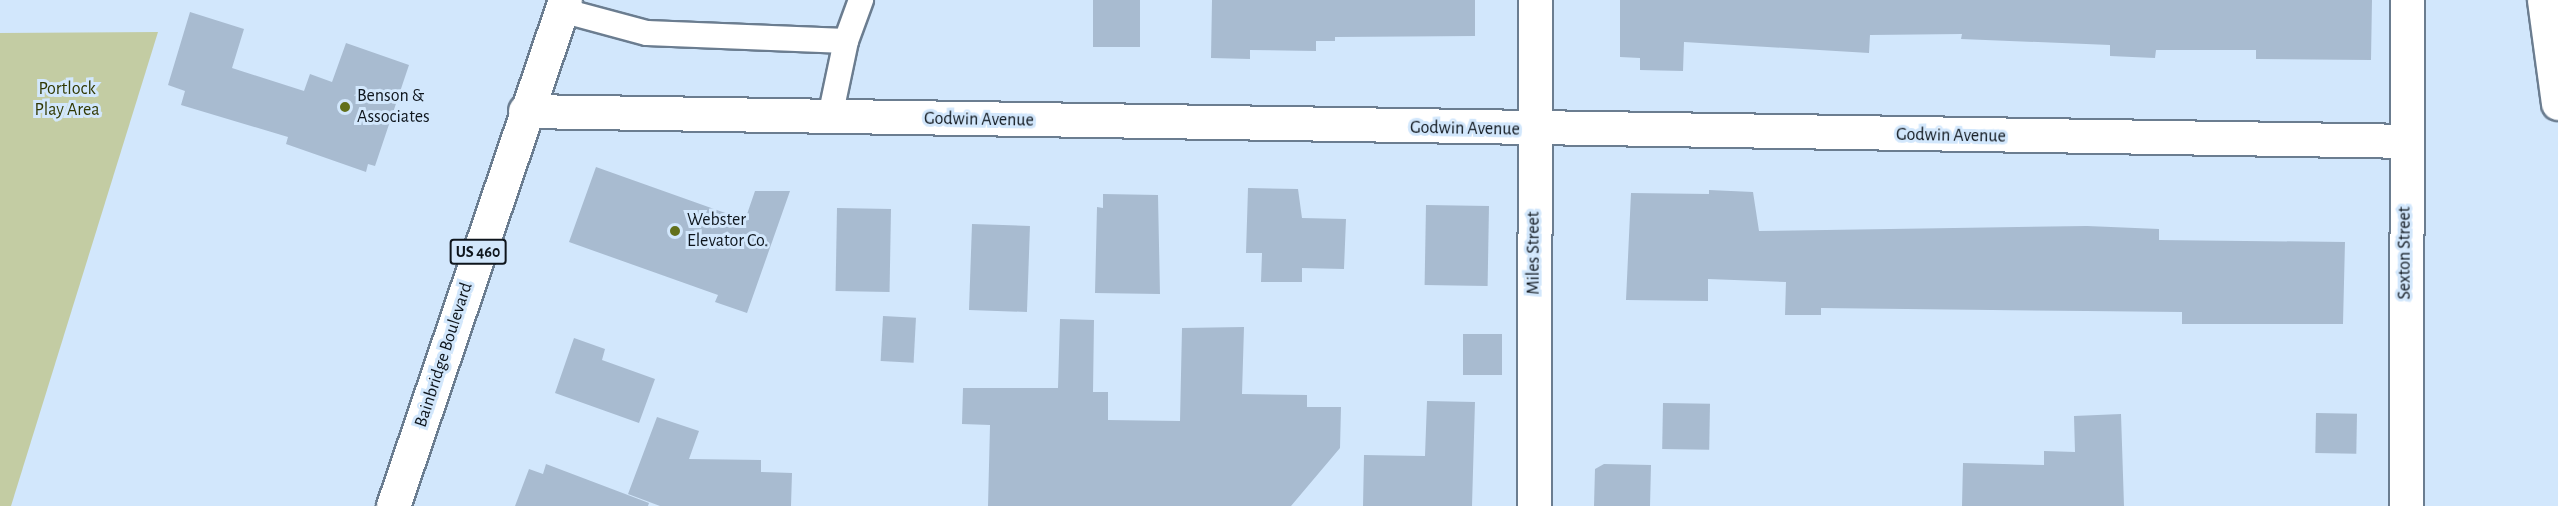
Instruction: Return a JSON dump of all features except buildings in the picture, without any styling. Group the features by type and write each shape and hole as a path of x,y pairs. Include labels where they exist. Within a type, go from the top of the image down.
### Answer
{"main road":[{"name":"Miles Street","path":"1534,506 1535,0"},
{"name":"Sexton Street","path":"2406,506 2404,141 2407,0"},
{"path":"2544,0 2558,103"},
{"name":"Bainbridge Boulevard","path":"393,506 525,111 563,5"},
{"name":"Godwin Avenue","path":"525,111 1535,131 2404,141"}],"lane":[{"path":"830,117 846,41 861,0"},
{"path":"563,5 647,33 846,41"}],"green space":[{"name":"Portlock Play Area","path":"158,32 11,506 0,506 0,33"}],"place":[{"name":"Benson & Associates","path":"345,107"},
{"name":"Webster Elevator Co.","path":"675,231"}]}
